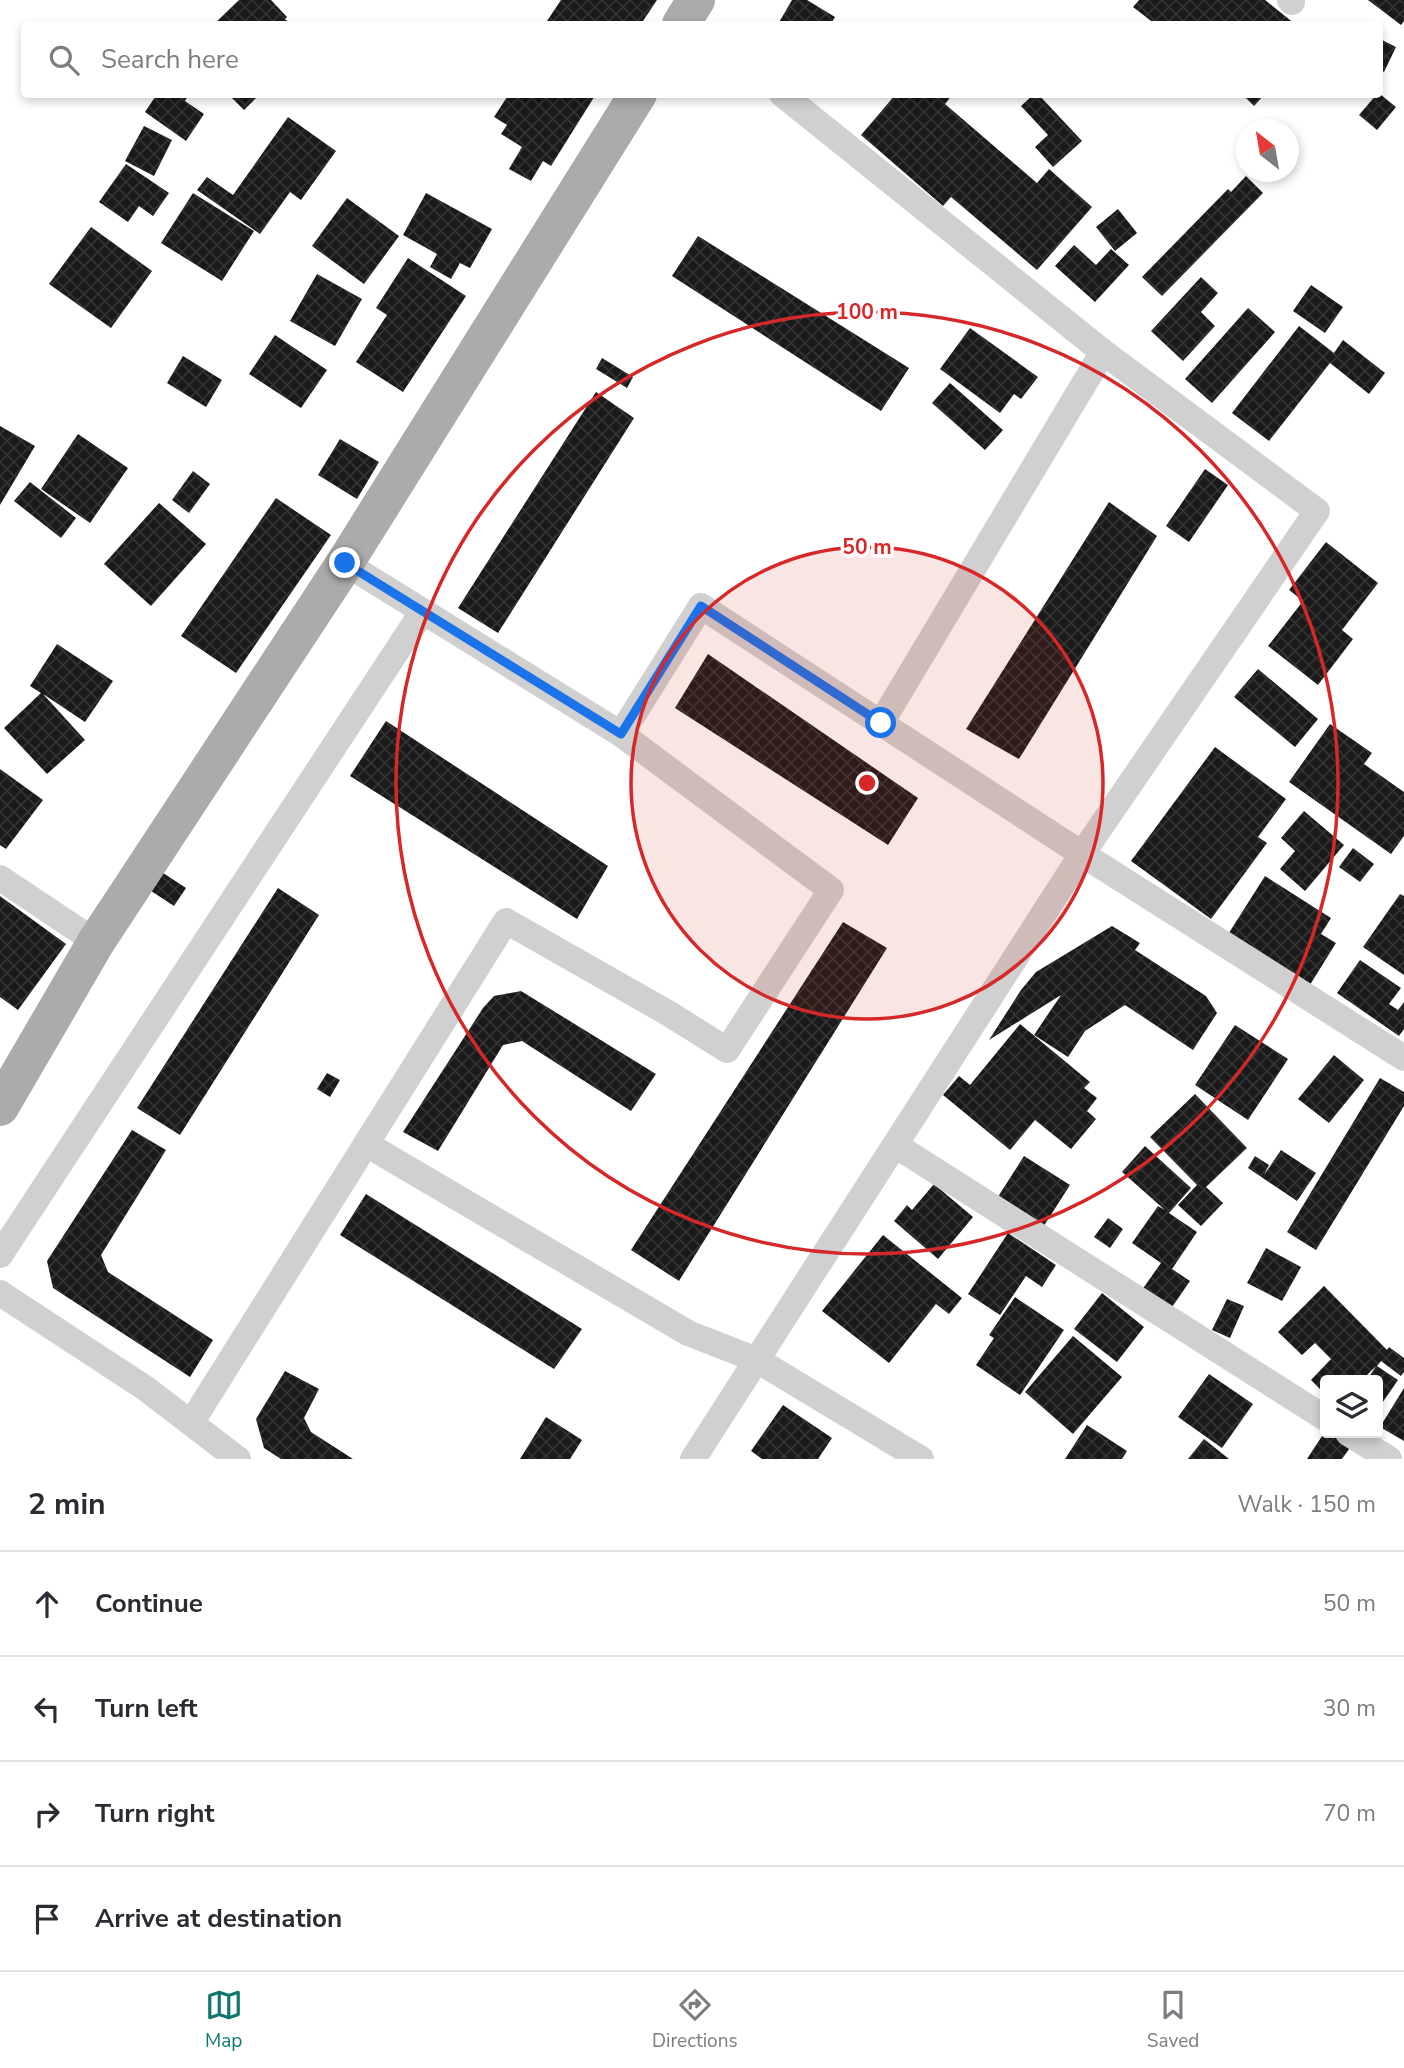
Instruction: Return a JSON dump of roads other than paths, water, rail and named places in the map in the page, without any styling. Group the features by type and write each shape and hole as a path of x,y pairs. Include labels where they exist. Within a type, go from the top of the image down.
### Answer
{"main road":[{"path":"0,1107 96,942 345,563 636,98"}],"street":[{"path":"693,1459 1082,854 1317,510 1103,352 787,98"},
{"path":"881,723 1103,352"},
{"path":"191,1423 506,921 668,1013 727,1050 831,890 621,734 345,563"},
{"path":"621,734 701,606 1082,854 1404,1058"},
{"path":"0,1255 423,611"},
{"path":"0,878 96,942"},
{"path":"366,1144 688,1333 757,1360 921,1459"},
{"path":"895,1145 1320,1415"},
{"path":"0,1293 145,1388 238,1459"},
{"path":"1356,1438 1389,1459"}]}
